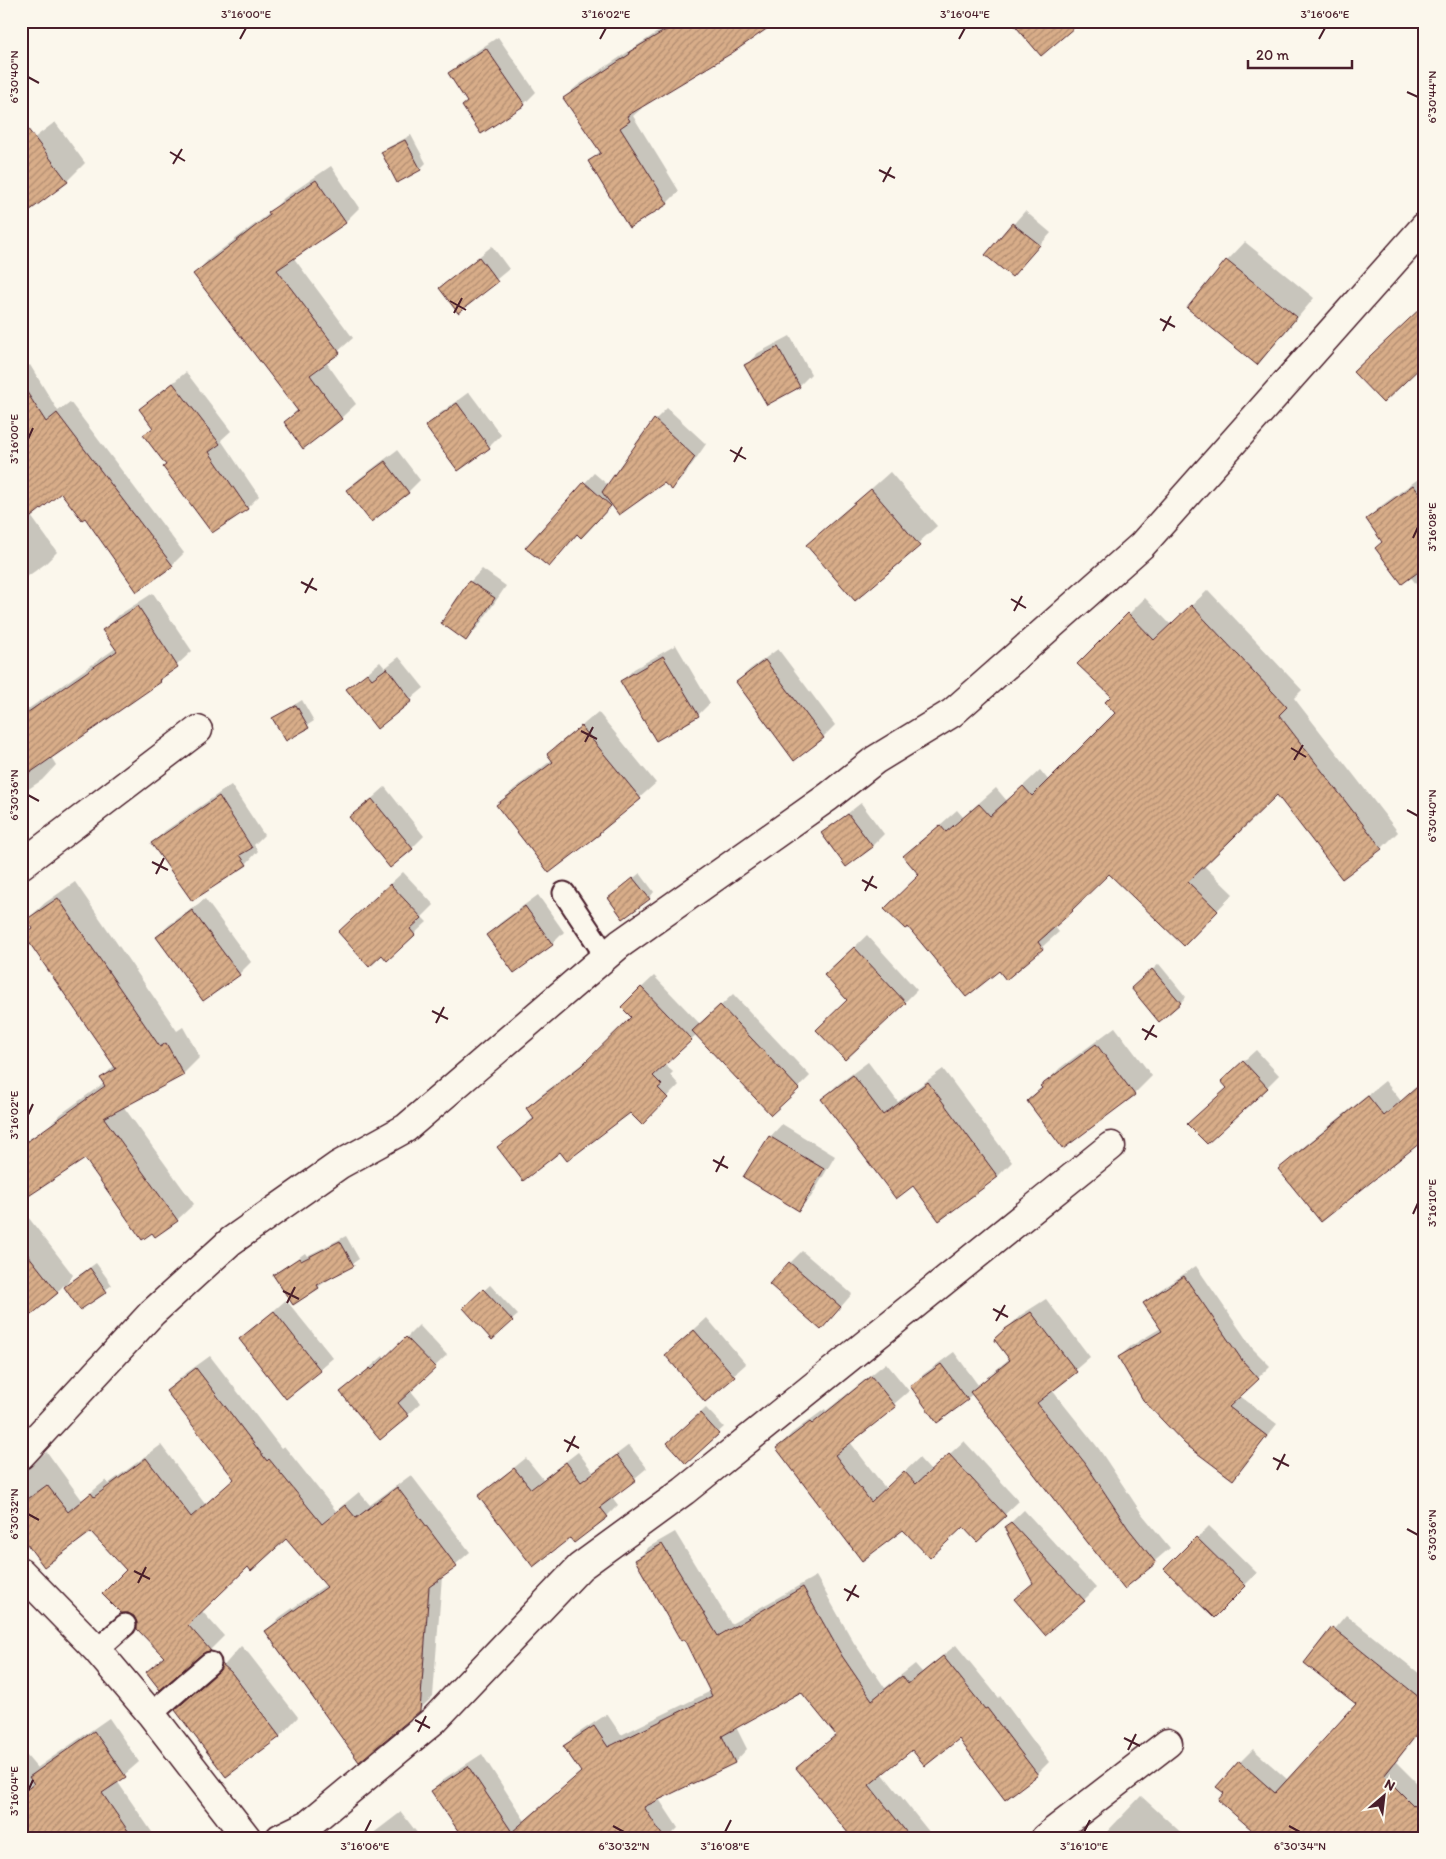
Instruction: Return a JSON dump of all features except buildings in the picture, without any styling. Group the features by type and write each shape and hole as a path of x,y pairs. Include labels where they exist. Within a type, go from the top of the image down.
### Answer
{"street":[{"path":"21,1455 152,1313 231,1241 339,1165 406,1128 606,956 828,797 875,760 952,713 1142,545 1425,226"},
{"path":"21,865 198,730"},
{"path":"280,1838 309,1824 434,1720 580,1567 684,1491 1111,1146"},
{"path":"21,1572 97,1650 151,1714 248,1838"},
{"path":"1044,1838 1168,1743"}],"lane":[{"path":"564,893 606,956"},
{"path":"97,1650 125,1625"},
{"path":"151,1714 210,1662"}]}
